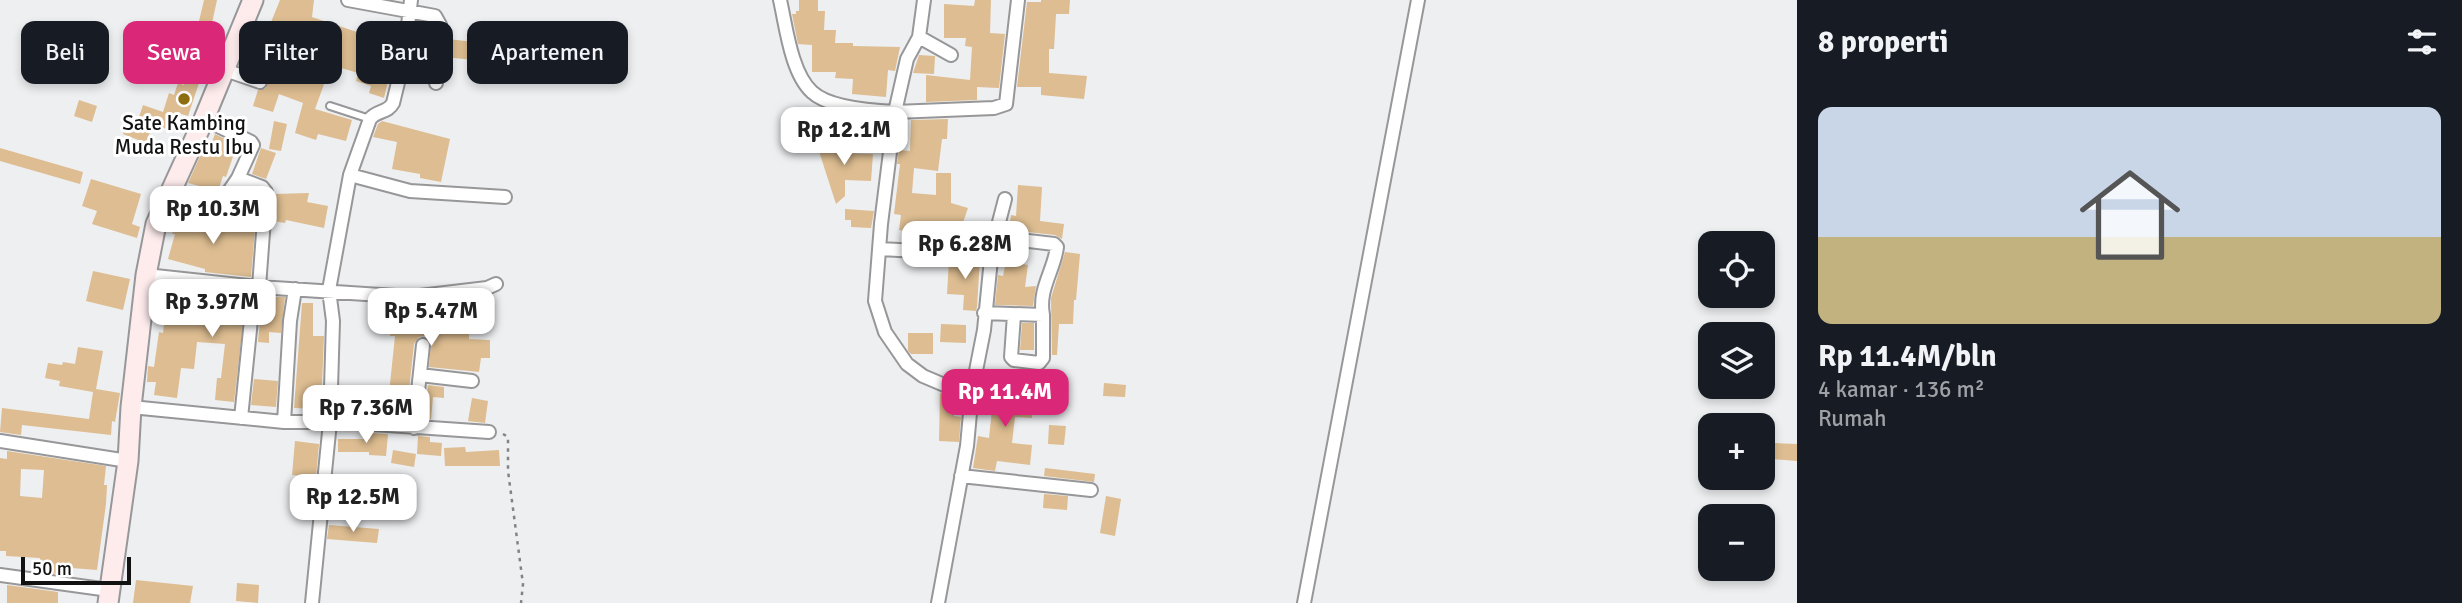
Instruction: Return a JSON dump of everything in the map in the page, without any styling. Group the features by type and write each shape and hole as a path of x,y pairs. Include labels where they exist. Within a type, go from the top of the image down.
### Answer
{"main road":[{"path":"225,70 253,0"},
{"path":"109,596 128,461 131,407 146,275 156,224 219,84"}],"street":[{"path":"348,0 410,6 435,16 439,21"},
{"path":"780,0 800,75 813,93 861,110 895,112 994,108 1006,104 1018,0"},
{"path":"924,0 919,37 907,59 895,112 881,224 875,301 885,332 907,364 923,376 949,387 972,391"},
{"path":"1304,603 1418,0"},
{"path":"312,603 330,422 333,321 329,290 350,175 370,118 389,109 393,103 404,58 410,6"},
{"path":"919,37 951,55"},
{"path":"225,70 239,75"},
{"path":"168,195 213,209 220,205 253,150 252,144 204,118"},
{"path":"350,175 410,191 505,197"},
{"path":"238,178 262,187 266,192 259,287"},
{"path":"938,603 961,476 972,391 981,351 993,243 1005,199"},
{"path":"880,249 937,252 993,243 1054,244 1057,247 1054,265 1045,283 1041,307 1043,358 1039,363 1014,360 1011,357 1014,315"},
{"path":"146,275 259,287 411,297 487,288 496,284"},
{"path":"284,422 290,321 295,289"},
{"path":"984,313 1043,315"},
{"path":"241,418 251,320"},
{"path":"414,428 423,345"},
{"path":"420,375 472,381"},
{"path":"131,407 284,422 330,422 489,432"},
{"path":"0,441 128,461"},
{"path":"961,476 1091,490"},
{"path":"0,575 109,596"}],"lane":[{"path":"330,107 370,118"}],"path":[{"path":"489,432 505,434 508,437 508,471 523,584 521,603"}],"building":[{"path":"204,0 217,0 212,21 199,21"},
{"path":"280,0 314,0 312,17 324,21 271,21"},
{"path":"799,0 818,0 818,11 825,11 824,30 836,30 835,43 900,47 895,71 888,70 886,97 852,94 853,79 835,78 836,72 812,72 812,45 798,44 792,14 799,11"},
{"path":"975,0 991,0 990,33 1005,34 999,88 977,87 977,100 926,102 926,75 970,80 972,47 965,46 966,38 944,38 944,4 974,6"},
{"path":"1070,0 1069,14 1056,14 1054,49 1049,49 1049,73 1087,76 1084,99 1041,95 1041,87 1017,87 1027,2"},
{"path":"342,27 356,32 356,72 342,68"},
{"path":"453,40 467,41 467,59 453,58"},
{"path":"919,55 935,56 934,74 913,73"},
{"path":"178,84 199,84 188,116 178,113 172,131 153,124 146,143 123,134 128,119 137,123 143,105 163,112 169,93 174,95"},
{"path":"267,84 324,84 315,109 352,120 346,141 318,134 316,140 295,133 303,103 279,94 273,112 253,106 258,90 266,88"},
{"path":"365,84 387,84 384,98 369,93 371,86"},
{"path":"79,100 97,106 92,122 74,116"},
{"path":"948,119 947,139 942,139 938,171 914,168 912,193 936,195 936,173 951,173 951,203 968,208 960,231 926,223 924,235 899,230 901,215 894,214 900,164 897,164 899,150 910,151 911,120"},
{"path":"274,121 287,124 281,151 269,149"},
{"path":"382,121 450,139 441,182 420,178 420,174 392,169 397,142 373,137"},
{"path":"215,134 237,145 218,191 188,183 202,152 207,155"},
{"path":"816,142 845,144 845,153 873,154 871,181 845,180 845,196 836,204"},
{"path":"0,148 83,172 80,184 0,161"},
{"path":"261,148 276,153 266,179 252,174"},
{"path":"91,179 141,194 132,224 140,227 137,238 92,224 97,211 82,206"},
{"path":"1018,185 1042,187 1040,221 1064,224 1062,239 1055,235 1009,230 1011,215 1016,216"},
{"path":"309,193 307,202 328,206 324,228 286,220 285,223 273,221 275,194"},
{"path":"845,209 874,211 871,228 851,227 851,220 845,220"},
{"path":"182,210 200,217 212,217 210,223 245,230 255,229 251,277 205,272 205,269 168,259 175,234 172,234"},
{"path":"1065,252 1080,254 1073,324 1059,324 1057,355 1052,355 1051,298"},
{"path":"980,258 976,311 963,310 964,295 947,294 949,260"},
{"path":"1006,261 1028,265 1025,287 1036,286 1033,306 995,305 998,275 1003,276"},
{"path":"93,271 130,279 123,310 86,301"},
{"path":"200,290 252,295 251,297 285,297 281,333 269,332 269,343 258,342 260,320 257,313 251,311 244,315 234,402 215,400 225,344 197,342 194,369 181,368 177,398 154,395 156,382 147,382 148,366 154,367 159,332 163,333 165,316 196,320"},
{"path":"476,298 476,308 469,308 469,339 490,340 490,358 481,358 479,372 429,367 431,342 425,336 419,337 414,344 406,418 383,416 384,403 388,403 395,336 390,336 391,307 418,308 418,314 443,314 443,307 463,307 463,300"},
{"path":"302,303 313,303 313,336 324,336 321,409 294,408"},
{"path":"1022,323 1034,323 1034,350 1020,350"},
{"path":"941,324 966,325 966,343 940,342"},
{"path":"908,333 933,333 933,354 911,354 908,351"},
{"path":"78,347 103,351 96,389 120,393 111,435 22,425 21,435 0,432 2,408 89,419 93,392 59,386 60,381 45,378 48,363 75,364"},
{"path":"254,379 278,381 276,407 251,405"},
{"path":"1104,383 1126,385 1125,397 1103,396"},
{"path":"428,385 444,387 444,398 433,397 431,419 424,419"},
{"path":"987,386 1034,392 1032,418 1015,417 1012,443 1032,445 1030,465 997,461 995,471 973,468 978,436 989,438 993,400 986,399"},
{"path":"940,393 955,397 954,416 961,417 959,442 939,441"},
{"path":"472,398 488,401 485,423 468,421"},
{"path":"1049,425 1066,426 1064,445 1048,444"},
{"path":"371,433 388,434 386,456 369,455 369,452 338,452 338,439 370,439"},
{"path":"418,436 430,437 430,442 442,443 441,456 417,454"},
{"path":"295,441 319,444 316,477 292,475"},
{"path":"1775,443 1797,444 1797,461 1775,459"},
{"path":"465,447 466,452 499,450 500,466 445,466 444,448"},
{"path":"393,450 416,454 414,467 391,463"},
{"path":"7,451 106,466 106,504 97,570 59,567 59,574 39,572 40,558 6,556 6,551 0,551 0,458 7,459","holes":["21,469 44,470 42,498 20,496"]},
{"path":"1045,468 1095,474 1094,482 1044,476"},
{"path":"1044,494 1068,496 1067,510 1043,508"},
{"path":"1106,496 1121,499 1115,536 1100,533"},
{"path":"329,525 379,529 377,543 327,539"},
{"path":"136,580 193,586 190,603 133,603"},
{"path":"237,583 259,585 258,603 236,601"},
{"path":"7,585 58,592 58,603 7,603"}],"place":[{"name":"Sate Kambing Muda Restu Ibu","path":"184,99"}]}
